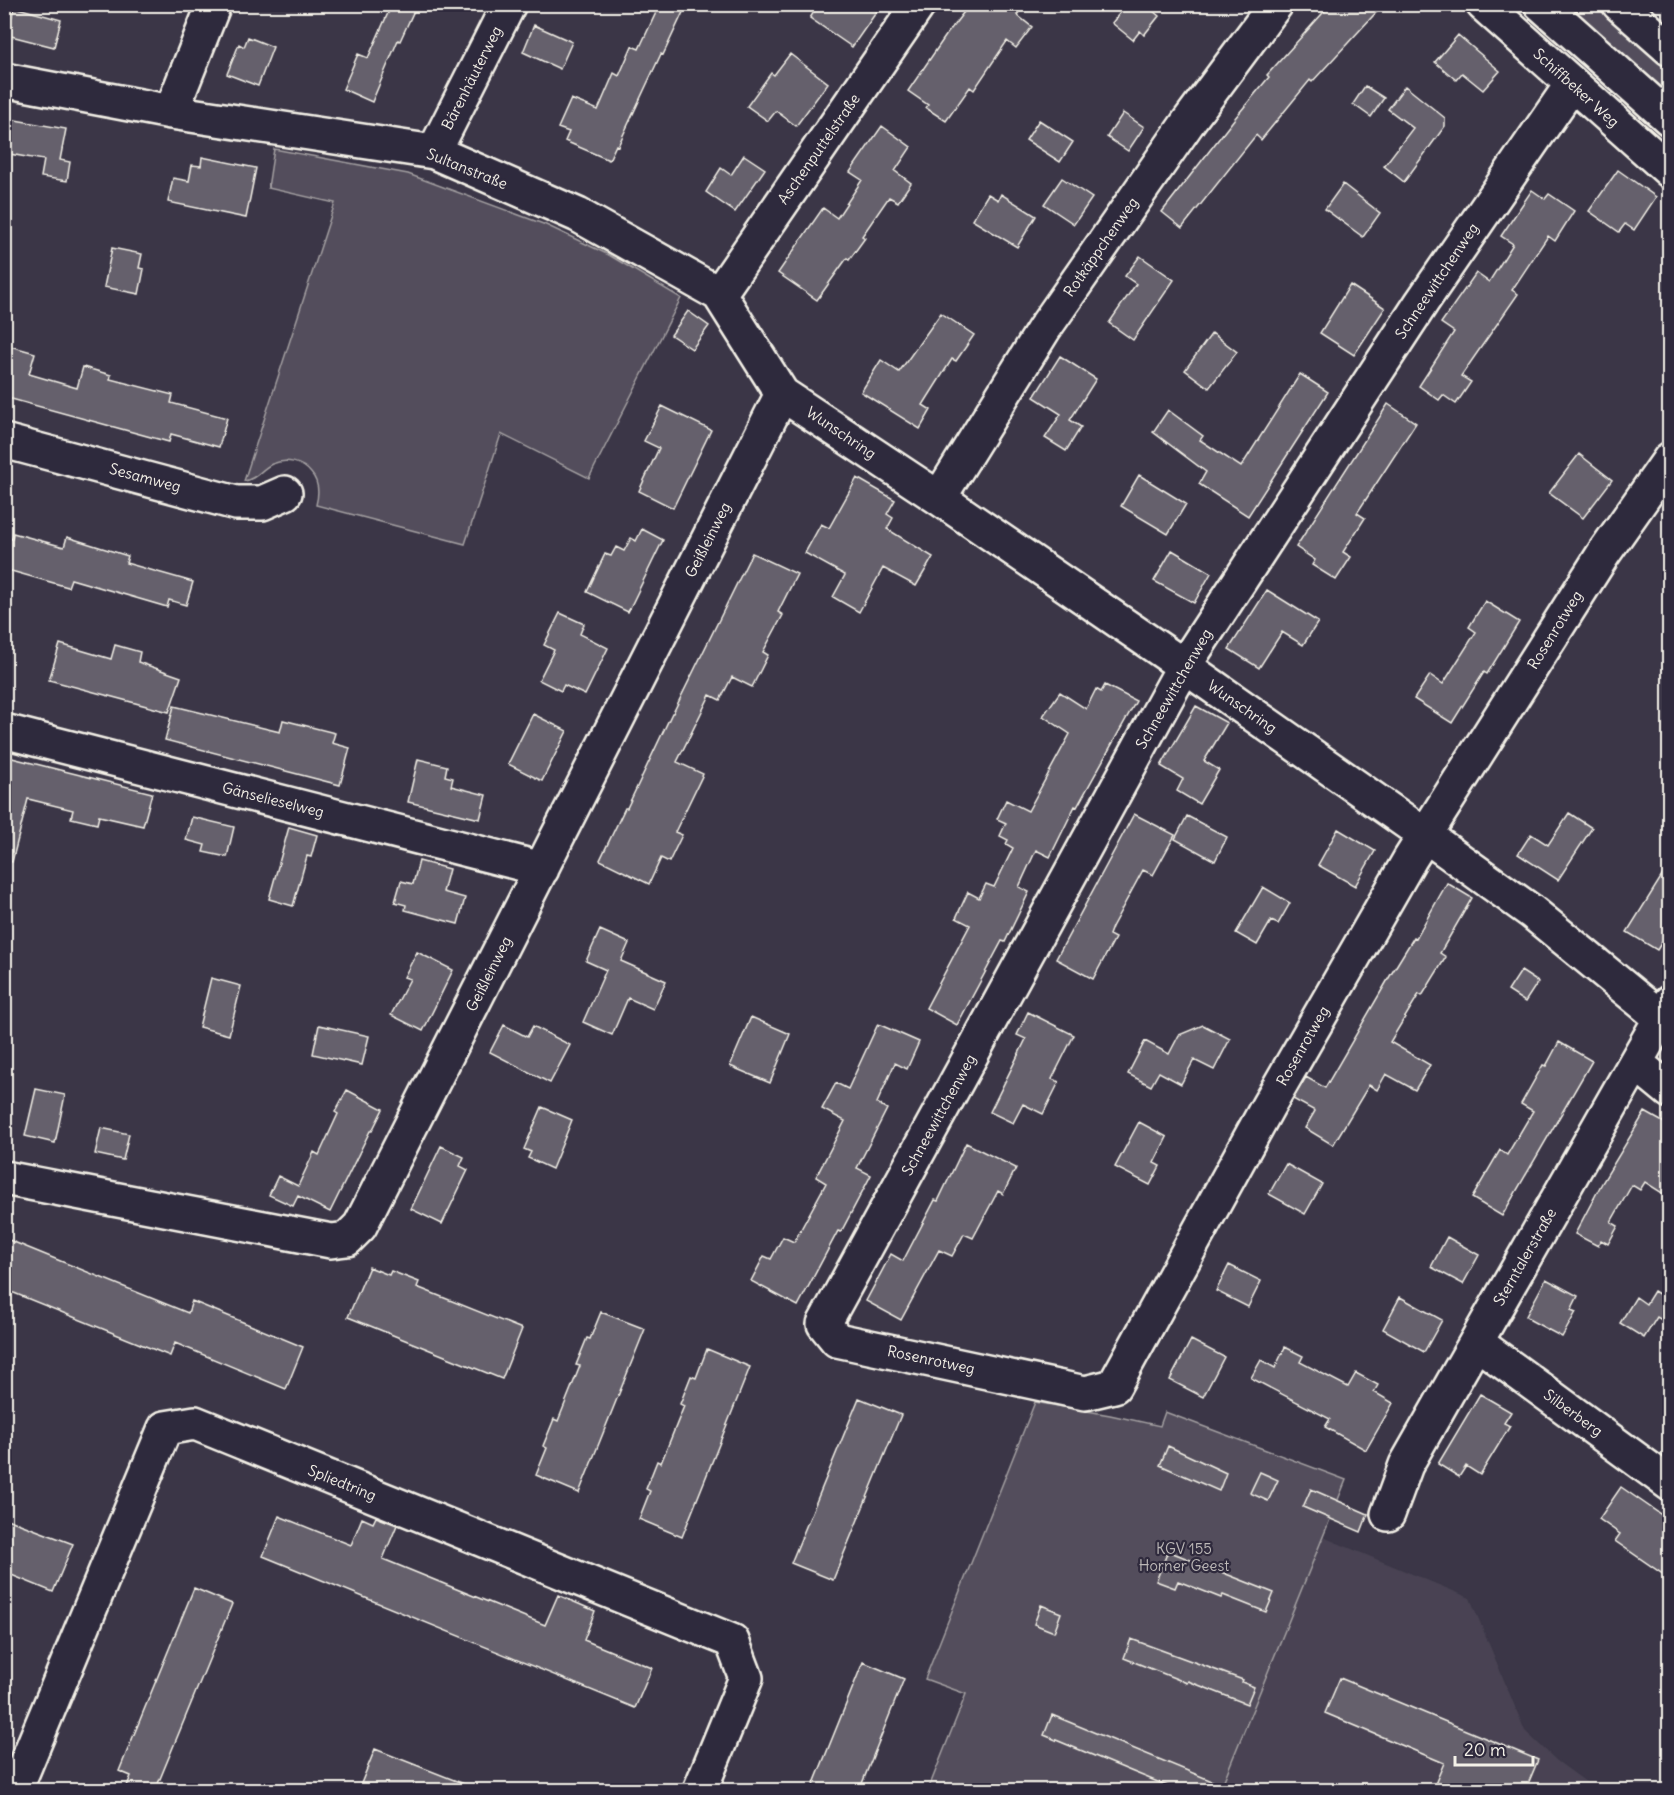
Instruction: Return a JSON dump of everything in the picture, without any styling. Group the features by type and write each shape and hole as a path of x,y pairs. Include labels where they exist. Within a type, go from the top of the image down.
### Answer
{"street":[{"path":"171,112 214,4"},
{"name":"Bärenhäuterweg","path":"434,152 510,4"},
{"name":"Aschenputtelstraße","path":"719,294 919,4"},
{"name":"Rotkäppchenweg","path":"939,498 1044,329 1189,121 1276,4"},
{"name":"Schiffbeker Weg","path":"1483,4 1670,171"},
{"path":"1541,4 1670,118"},
{"path":"1620,4 1670,49"},
{"name":"Sultanstraße","path":"4,80 171,112 434,152 578,215 719,294 782,394"},
{"name":"Schneewittchenweg","path":"824,1324 1184,666 1422,302 1572,84"},
{"name":"Wunschring","path":"782,394 939,498 1184,666 1425,835 1665,1010"},
{"name":"Geißleinweg","path":"4,1178 332,1241 347,1239 360,1226 782,394"},
{"name":"Sesamweg","path":"4,441 236,503 262,503 285,494"},
{"name":"Rosenrotweg","path":"824,1324 837,1340 1085,1393 1114,1386 1268,1106 1410,859 1604,553 1670,459"},
{"name":"Gänselieselweg","path":"4,731 542,869"},
{"name":"Sterntalerstraße","path":"1388,1514 1406,1466 1665,1010"},
{"path":"1636,1063 1670,1091"},
{"name":"Silberberg","path":"1476,1342 1670,1484"},
{"name":"Spliedtring","path":"15,1791 165,1428 195,1423 732,1641 746,1678 700,1791"}],"shaded area":[{"path":"1323,1537 1470,1598 1525,1731 1557,1761 1597,1790 1220,1790"}],"green space":[{"path":"1562,5 1595,5 1669,69 1669,84 1662,93"},
{"path":"274,149 408,174 546,225 609,255 681,298 589,478 501,434 465,544 316,505 318,488 316,480 307,469 293,462 283,461 272,464 244,481 335,203 268,188"},
{"name":"KGV 155 Horner Geest","path":"1035,1402 1160,1426 1165,1412 1346,1480 1220,1790 928,1790 966,1694 925,1679"}],"building":[{"path":"392,4 417,4 400,41 398,40 372,102 343,89 358,54 368,58"},
{"path":"660,4 672,4 684,10 609,160 565,141 569,132 558,128 571,99 598,110 614,73 619,76 632,46 639,49"},
{"path":"819,4 882,4 852,47 810,18"},
{"path":"970,4 1024,4 1017,15 1032,27 1016,48 1007,41 974,90 970,87 946,121 926,108 928,105 908,91"},
{"path":"1127,4 1145,4 1159,16 1144,35 1140,31 1133,40 1112,23"},
{"path":"1331,4 1384,4 1312,82 1310,80 1261,140 1256,135 1182,228 1162,212 1269,77 1267,75"},
{"path":"14,7 61,20 54,47 7,35"},
{"path":"534,25 572,42 560,69 523,52"},
{"path":"1458,35 1500,71 1483,90 1462,73 1456,80 1435,62"},
{"path":"248,37 273,47 258,86 227,74 239,44 244,47"},
{"path":"790,54 828,83 796,126 776,111 768,121 747,106 771,73 774,75"},
{"path":"1365,86 1384,98 1371,117 1353,104"},
{"path":"1405,86 1445,118 1445,126 1404,182 1384,166 1413,128 1388,109"},
{"path":"1123,113 1144,127 1128,151 1107,137"},
{"path":"4,118 66,129 60,160 70,162 67,181 41,177 44,160 4,153"},
{"path":"1039,120 1073,142 1060,162 1026,140"},
{"path":"882,126 911,147 895,171 911,183 898,202 889,197 862,236 865,238 849,260 847,258 817,300 778,273 823,208 837,218 862,180 850,172"},
{"path":"744,155 765,169 735,212 706,192 721,168 731,175"},
{"path":"202,157 256,168 246,218 168,202 173,178 189,181 192,165 201,166"},
{"path":"1618,170 1656,197 1634,230 1625,224 1619,232 1589,211"},
{"path":"1062,178 1092,198 1074,224 1044,204"},
{"path":"1343,184 1380,213 1363,237 1325,209"},
{"path":"1532,190 1545,199 1549,194 1574,211 1555,241 1548,236 1512,290 1518,294 1461,376 1471,382 1456,404 1443,395 1439,400 1419,386 1454,332 1441,323 1476,273 1489,282 1513,244 1501,236"},
{"path":"988,194 998,200 1001,194 1036,216 1017,247 972,220"},
{"path":"112,248 142,254 139,268 144,269 139,294 104,287"},
{"path":"1140,256 1174,280 1133,340 1109,323 1136,284 1125,276"},
{"path":"1350,285 1385,308 1354,355 1320,333"},
{"path":"688,311 709,326 692,349 671,335"},
{"path":"941,313 974,335 956,361 952,359 923,405 931,410 920,429 861,392 881,360 899,372"},
{"path":"1212,333 1237,352 1209,388 1185,370"},
{"path":"10,346 35,353 29,374 77,388 83,367 111,375 110,379 173,395 171,403 227,418 219,447 171,434 169,442 4,397 4,367"},
{"path":"1060,356 1096,379 1070,420 1081,427 1066,451 1045,438 1061,414 1034,397"},
{"path":"1300,374 1328,392 1248,516 1199,484 1206,472 1153,432 1168,410 1203,436 1200,440 1241,467"},
{"path":"1388,404 1416,423 1357,513 1365,518 1343,552 1351,557 1336,580 1312,565 1315,560 1296,547"},
{"path":"662,406 711,430 673,508 639,491 659,448 644,441"},
{"path":"1579,454 1612,480 1583,518 1549,493"},
{"path":"1139,475 1186,504 1168,534 1121,506"},
{"path":"857,478 895,500 887,514 893,518 887,529 933,557 916,586 883,568 859,612 833,597 845,575 805,553 821,524 829,528"},
{"path":"642,529 663,540 628,612 587,592 605,554 611,556 616,547 624,551 631,538 636,541"},
{"path":"13,533 64,547 67,537 128,556 126,563 193,582 186,605 169,600 167,607 71,579 68,587 4,569 4,537 12,539"},
{"path":"1172,550 1211,573 1194,603 1154,581"},
{"path":"752,553 797,574 778,612 783,615 763,652 768,655 752,687 732,677 720,700 710,695 677,762 703,774 675,832 682,835 669,862 661,858 649,884 600,860"},
{"path":"1267,590 1318,622 1303,645 1282,632 1259,668 1229,649"},
{"path":"1485,601 1519,622 1487,674 1484,672 1452,723 1414,699 1430,675 1443,684 1476,632 1469,627"},
{"path":"560,613 584,624 580,634 608,648 585,695 564,685 561,691 539,680 554,650 544,645"},
{"path":"60,644 111,659 115,645 140,652 138,662 181,677 169,712 49,680"},
{"path":"1105,685 1136,701 1077,807 1075,806 1050,857 1036,850 1019,887 1029,892 1005,942 1002,941 957,1025 926,1008 970,925 956,918 968,892 979,898 986,884 994,887 1013,848 1006,844 1008,840 1000,836 1006,823 997,819 1006,800 1028,811 1070,734 1043,716 1060,692 1086,709 1096,689 1101,692"},
{"path":"174,706 280,732 283,720 335,733 332,743 350,748 340,785 165,740"},
{"path":"1196,706 1227,723 1204,761 1219,770 1199,804 1177,791 1183,779 1161,766"},
{"path":"533,714 567,731 542,781 508,764"},
{"path":"4,756 152,793 143,826 99,816 97,824 71,818 73,810 28,799 12,862 4,861"},
{"path":"418,759 447,766 445,776 453,778 451,786 486,795 480,819 408,802"},
{"path":"1569,813 1592,828 1558,880 1518,854 1531,834 1548,845"},
{"path":"1134,814 1175,835 1153,875 1143,870 1112,927 1109,935 1115,938 1093,979 1056,959"},
{"path":"1187,816 1227,837 1215,861 1175,839"},
{"path":"192,817 234,827 227,857 203,852 205,845 186,840"},
{"path":"289,827 317,835 311,857 307,856 293,906 269,899"},
{"path":"1338,829 1375,851 1355,886 1318,865"},
{"path":"419,861 449,869 443,892 465,898 458,924 405,910 406,905 395,902 401,881 413,884"},
{"path":"1670,863 1670,929 1657,950 1627,932"},
{"path":"1447,883 1472,898 1440,953 1446,957 1422,996 1419,994 1390,1042 1430,1065 1415,1090 1386,1074 1377,1090 1369,1085 1333,1145 1305,1128 1315,1111 1293,1099 1306,1077 1325,1088"},
{"path":"1263,887 1290,903 1278,924 1271,921 1257,945 1236,933"},
{"path":"600,930 629,943 621,961 666,981 653,1009 628,998 612,1035 583,1022 606,970 586,961"},
{"path":"417,952 453,970 423,1031 391,1015 410,979 404,977"},
{"path":"1521,971 1538,982 1525,1002 1508,991"},
{"path":"211,978 241,986 229,1035 199,1027"},
{"path":"1028,1012 1074,1035 1052,1079 1059,1082 1043,1114 1023,1104 1013,1123 990,1112 1026,1039 1017,1035"},
{"path":"751,1017 790,1034 770,1083 730,1066"},
{"path":"878,1024 919,1042 907,1069 895,1063 877,1103 887,1109 857,1168 871,1175 798,1306 751,1281 764,1256 771,1259 783,1237 794,1242 826,1183 816,1177 845,1121 822,1109 836,1083 848,1089"},
{"path":"319,1025 369,1036 362,1065 313,1054"},
{"path":"504,1025 527,1037 533,1026 570,1045 550,1083 490,1052"},
{"path":"1203,1025 1230,1039 1214,1070 1194,1060 1181,1084 1159,1072 1151,1086 1128,1074 1145,1041 1169,1054 1179,1035"},
{"path":"1559,1042 1592,1061 1502,1216 1472,1198 1500,1150 1507,1155 1533,1111 1521,1104"},
{"path":"36,1089 65,1095 55,1143 25,1136"},
{"path":"347,1090 383,1109 330,1212 298,1196 293,1206 269,1195 278,1176 298,1186 314,1152 319,1155 338,1114 335,1112"},
{"path":"542,1107 572,1120 552,1169 528,1158 531,1152 524,1149"},
{"path":"1645,1112 1670,1126 1670,1198 1645,1182 1640,1190 1632,1185 1611,1222 1618,1226 1608,1244 1601,1240 1598,1246 1575,1234 1602,1183"},
{"path":"1139,1122 1167,1137 1154,1163 1160,1166 1150,1185 1115,1167"},
{"path":"101,1128 129,1134 123,1160 95,1154"},
{"path":"966,1143 1016,1168 1003,1194 998,1191 973,1238 964,1234 952,1256 939,1250 901,1320 866,1301 891,1254 903,1261 935,1200 938,1201"},
{"path":"441,1146 464,1157 460,1166 468,1170 442,1224 411,1209"},
{"path":"1286,1164 1322,1184 1305,1214 1269,1194"},
{"path":"1447,1237 1479,1255 1463,1284 1431,1267"},
{"path":"4,1238 188,1313 192,1301 303,1347 286,1389 175,1343 170,1356 4,1289"},
{"path":"1229,1265 1261,1281 1248,1307 1216,1291"},
{"path":"369,1267 389,1275 391,1271 419,1282 417,1287 522,1329 502,1379 348,1317"},
{"path":"1546,1279 1578,1296 1571,1310 1576,1312 1562,1337 1526,1316"},
{"path":"1654,1291 1670,1301 1670,1325 1657,1317 1644,1338 1620,1323 1636,1297 1646,1304"},
{"path":"1400,1297 1442,1320 1424,1352 1383,1329"},
{"path":"601,1312 645,1329 579,1493 536,1475 547,1448 543,1446 554,1419 558,1421 580,1366 576,1365"},
{"path":"1191,1340 1224,1357 1203,1397 1170,1380"},
{"path":"1285,1347 1303,1356 1300,1362 1348,1387 1356,1373 1378,1385 1374,1392 1393,1403 1366,1450 1325,1427 1330,1419 1251,1378 1261,1360 1275,1368"},
{"path":"707,1349 750,1367 682,1537 639,1519 650,1491 646,1489 657,1461 661,1463 684,1406 680,1404 691,1376 696,1378"},
{"path":"1480,1394 1511,1412 1504,1423 1510,1426 1480,1475 1466,1466 1459,1477 1438,1464"},
{"path":"859,1398 901,1415 833,1580 791,1563"},
{"path":"1168,1446 1226,1473 1219,1491 1160,1465"},
{"path":"1260,1472 1278,1480 1268,1501 1250,1493"},
{"path":"1621,1487 1670,1521 1670,1579 1615,1541 1620,1534 1599,1519"},
{"path":"1311,1489 1368,1514 1361,1532 1303,1507"},
{"path":"279,1516 351,1545 362,1518 373,1523 376,1517 397,1525 383,1559 545,1625 558,1595 595,1611 584,1640 652,1668 635,1708 263,1556"},
{"path":"4,1518 73,1544 53,1592 4,1572"},
{"path":"1168,1551 1274,1593 1266,1612 1178,1581 1175,1588 1156,1581"},
{"path":"194,1588 232,1604 155,1791 125,1791 131,1776 119,1771"},
{"path":"1041,1605 1061,1613 1054,1632 1034,1624"},
{"path":"1131,1639 1243,1680 1242,1682 1254,1687 1247,1704 1124,1658"},
{"path":"863,1662 904,1679 859,1791 811,1791"},
{"path":"1340,1678 1538,1760 1525,1791 1432,1791 1444,1763 1325,1713"},
{"path":"1052,1715 1234,1791 1180,1791 1044,1735"},
{"path":"375,1749 477,1789 477,1791 358,1791"}]}
